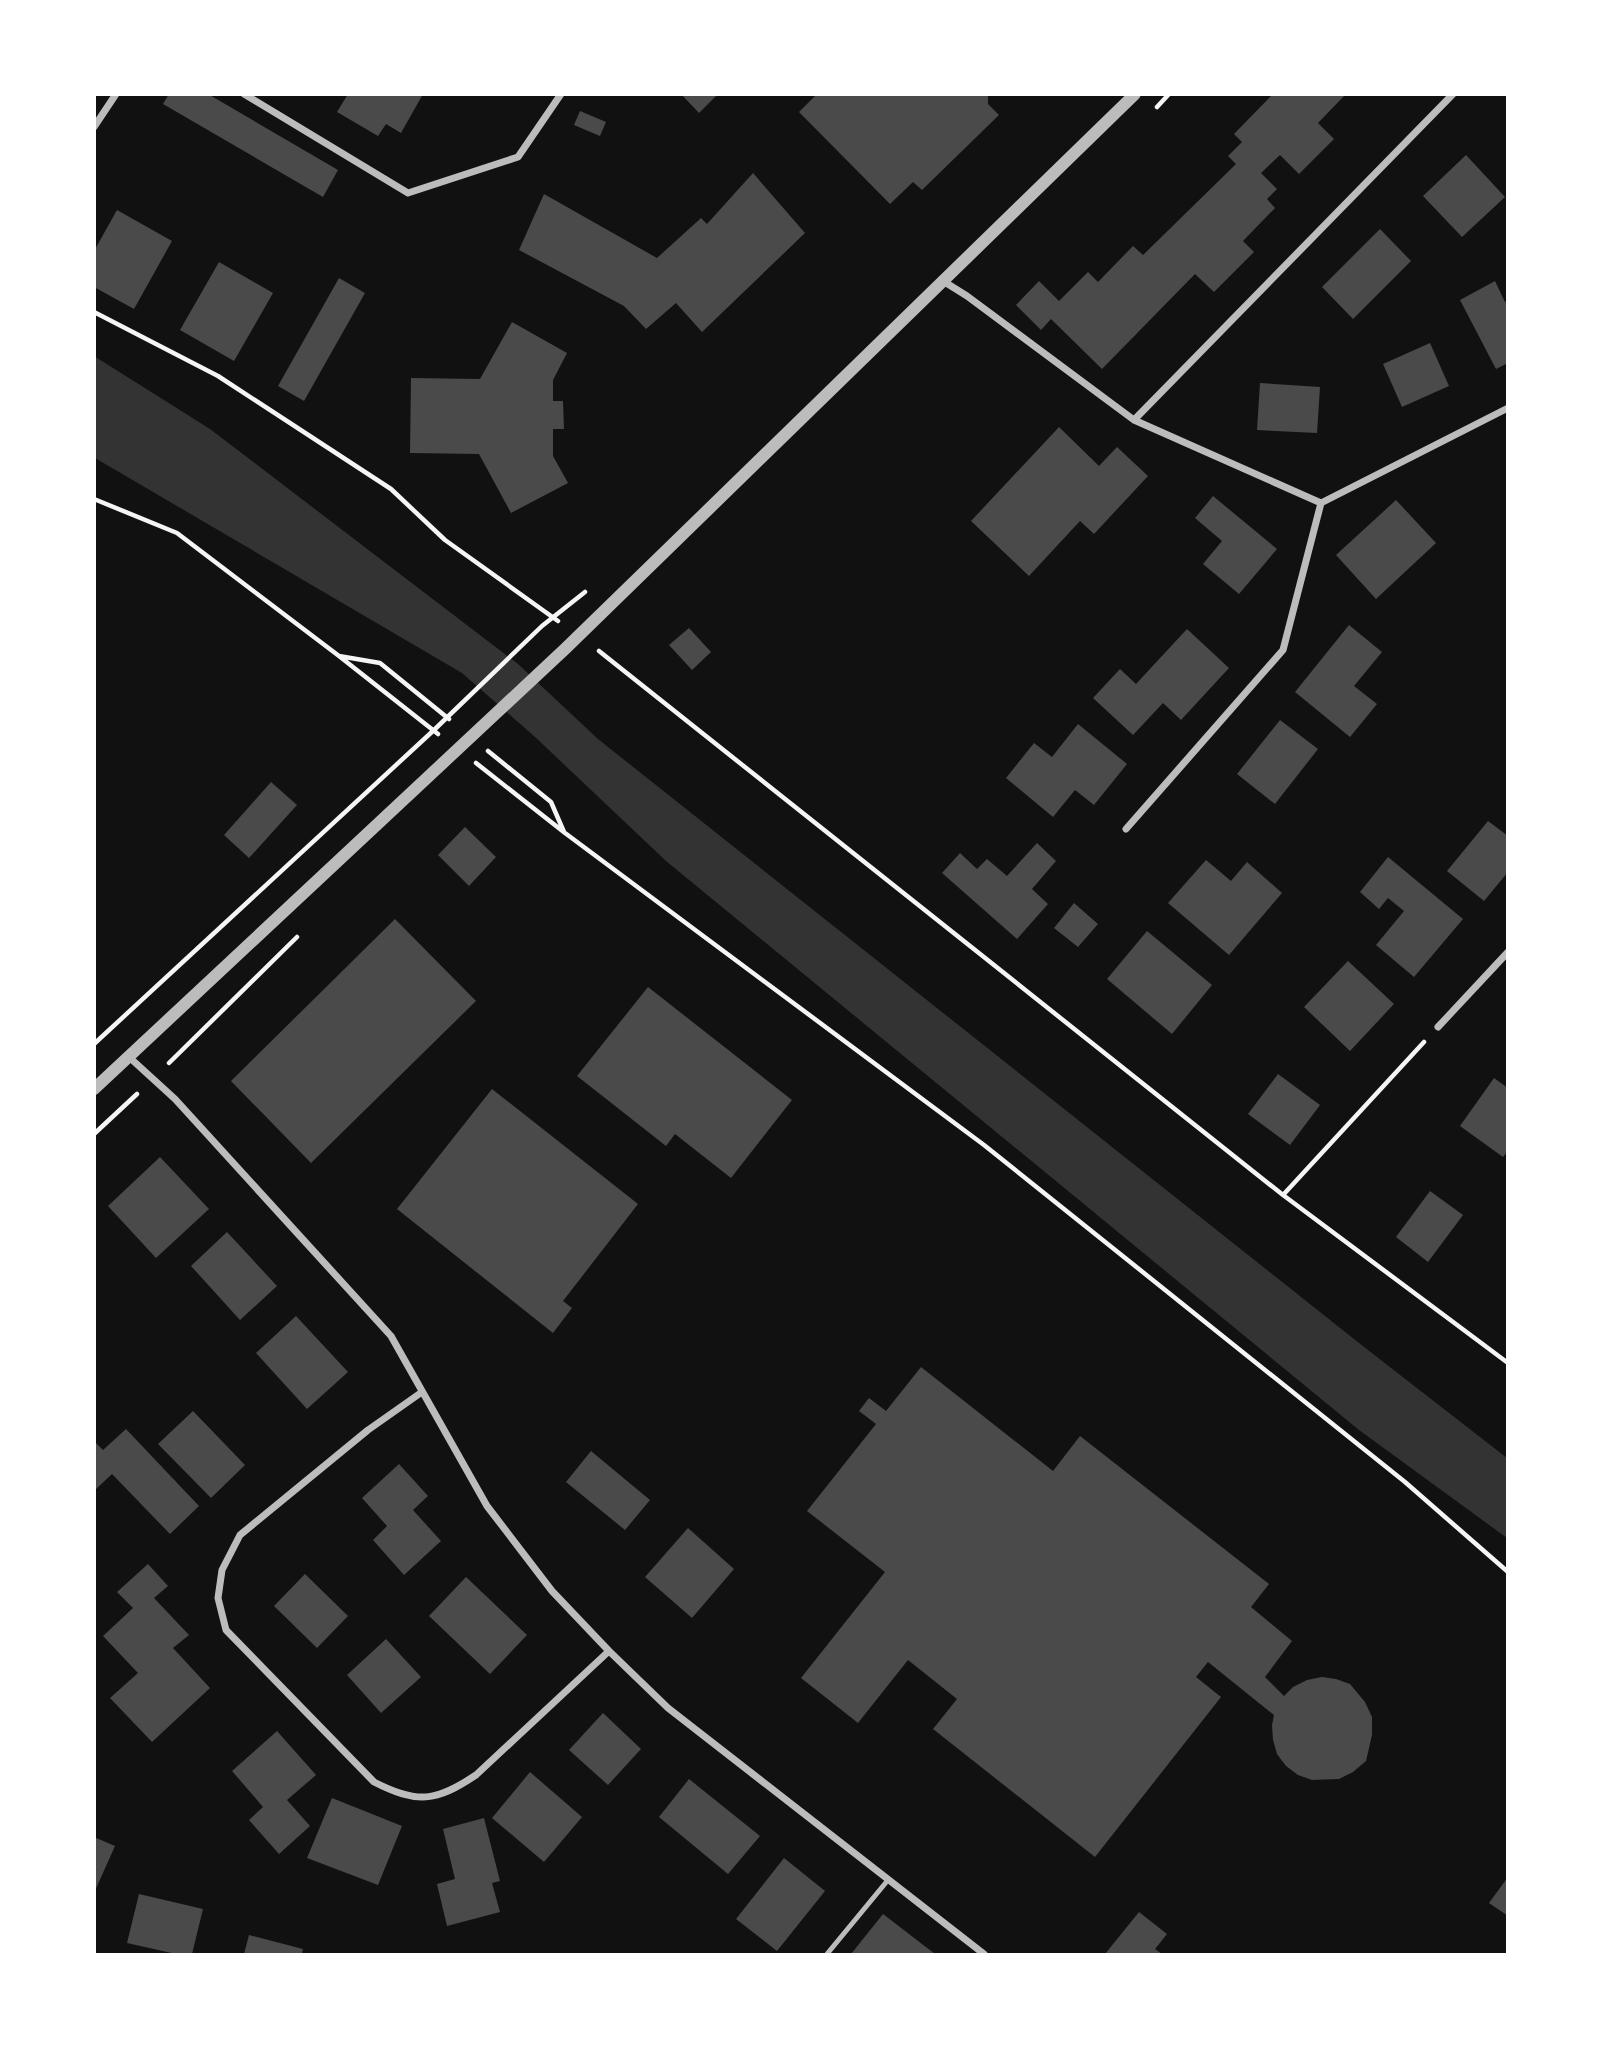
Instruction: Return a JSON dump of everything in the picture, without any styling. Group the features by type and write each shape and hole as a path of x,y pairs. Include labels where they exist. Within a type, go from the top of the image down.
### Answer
{"street":[{"path":"94,127 116,94"},
{"path":"244,94 408,193 518,157 561,94"},
{"path":"94,1089 566,648 1135,94"},
{"path":"1134,420 1453,94"},
{"path":"943,281 1134,420 1321,503"},
{"path":"1126,829 1283,650 1321,503 1507,408"},
{"path":"1438,1027 1507,952"},
{"path":"129,1057 193,1118 391,1336 487,1506 552,1591 609,1651 668,1708 984,1955"},
{"path":"422,1392 368,1430 240,1535 222,1570 218,1598 226,1630 374,1782 400,1795 433,1797 456,1788 476,1775 609,1651"}],"lane":[{"path":"827,1955 888,1880"}],"path":[{"path":"94,312 218,376 391,489 445,540 578,635 1283,1195 1507,1363"},
{"path":"94,499 177,533 435,730 565,834 984,1145 1405,1482 1507,1572"},
{"path":"94,1044 435,730 553,617"},
{"path":"339,656 380,663"},
{"path":"466,772 484,755"},
{"path":"94,1134 304,930"},
{"path":"1283,1195 1438,1027"}],"shaded area":[{"path":"94,356 210,429 518,664 598,739 1507,1458 1507,1538 1359,1430 666,861 534,736 462,673 95,458"}],"building":[{"path":"169,94 208,94 338,170 323,197 163,104"},
{"path":"348,94 423,94 401,133 386,124 378,136 337,112"},
{"path":"681,94 718,94 699,113"},
{"path":"817,94 988,94 988,104 999,115 922,190 913,182 890,204 799,112"},
{"path":"1273,94 1346,94 1318,123 1334,139 1299,174 1280,155 1261,173 1277,189 1267,199 1275,208 1243,241 1254,252 1214,292 1195,274 1102,369 1051,319 1041,330 1016,305 1039,281 1059,301 1088,272 1098,282 1133,246 1143,255 1236,164 1228,156 1242,142 1234,134"},
{"path":"580,111 606,122 600,136 574,125"},
{"path":"1466,155 1505,197 1462,237 1423,196"},
{"path":"753,173 805,233 702,332 676,303 646,329 624,306 519,250 544,194 657,258 701,218 707,224"},
{"path":"117,210 172,241 134,309 94,287 94,251"},
{"path":"1380,229 1411,261 1353,319 1322,287"},
{"path":"219,262 273,293 234,361 180,330"},
{"path":"339,278 365,293 304,401 278,386"},
{"path":"1495,281 1505,302 1508,300 1508,363 1496,369 1460,300"},
{"path":"512,322 567,353 553,380 553,401 563,401 564,429 553,429 553,456 568,483 511,513 479,454 410,453 411,378 480,379"},
{"path":"1430,343 1449,386 1402,407 1383,364"},
{"path":"1260,383 1320,387 1317,433 1257,430"},
{"path":"1059,427 1099,466 1117,447 1148,476 1094,534 1080,521 1029,576 971,521"},
{"path":"1213,496 1277,549 1239,594 1203,564 1222,541 1195,518"},
{"path":"1396,500 1436,543 1376,599 1336,555"},
{"path":"1349,625 1382,652 1354,686 1377,704 1350,737 1295,692"},
{"path":"689,628 711,652 692,670 669,645"},
{"path":"1187,629 1229,668 1181,720 1163,703 1133,735 1093,698 1120,669 1136,684"},
{"path":"1280,720 1318,749 1275,804 1237,774"},
{"path":"1078,724 1127,764 1094,805 1075,790 1053,817 1006,778 1034,743 1052,757"},
{"path":"271,782 297,805 249,858 224,835"},
{"path":"1488,821 1508,836 1508,872 1484,901 1447,871"},
{"path":"465,827 496,857 469,886 438,855"},
{"path":"1037,843 1056,861 1032,889 1048,904 1017,939 942,873 960,853 977,869 987,859 1007,876"},
{"path":"1388,857 1463,919 1414,977 1376,945 1404,911 1388,898 1379,909 1360,892"},
{"path":"1206,860 1231,881 1247,862 1282,893 1229,955 1168,903"},
{"path":"1074,903 1098,924 1078,947 1054,928"},
{"path":"395,919 476,1001 311,1163 231,1081"},
{"path":"1147,931 1212,985 1172,1034 1107,979"},
{"path":"1348,961 1394,1004 1350,1051 1304,1007"},
{"path":"648,987 792,1100 731,1178 675,1134 666,1146 577,1076"},
{"path":"1278,1074 1320,1105 1290,1145 1248,1114"},
{"path":"1494,1078 1508,1088 1508,1151 1503,1157 1460,1126"},
{"path":"492,1089 638,1204 563,1301 572,1308 553,1333 397,1209"},
{"path":"160,1157 209,1209 156,1258 108,1206"},
{"path":"1430,1191 1463,1215 1428,1262 1396,1237"},
{"path":"227,1232 277,1286 240,1320 191,1266"},
{"path":"296,1316 348,1372 307,1409 256,1353"},
{"path":"921,1367 1053,1471 1080,1436 1269,1584 1251,1607 1292,1641 1265,1677 1284,1696 1293,1687 1307,1680 1322,1677 1350,1684 1365,1702 1372,1717 1372,1735 1366,1761 1339,1779 1312,1780 1298,1775 1286,1766 1277,1754 1273,1740 1274,1715 1208,1662 1196,1677 1221,1697 1095,1857 933,1729 957,1699 908,1660 858,1723 801,1678 885,1572 807,1511 876,1424 859,1411 869,1398 886,1411"},
{"path":"193,1411 245,1465 211,1498 158,1444"},
{"path":"126,1429 199,1506 170,1534 112,1474 94,1491 94,1441 103,1450"},
{"path":"591,1451 650,1500 625,1530 566,1482"},
{"path":"399,1464 428,1496 413,1510 441,1541 404,1575 373,1540 387,1526 362,1498"},
{"path":"688,1528 734,1569 692,1618 645,1577"},
{"path":"148,1564 168,1586 154,1598 189,1635 173,1648 210,1688 152,1742 110,1698 138,1673 103,1636 133,1608 117,1592"},
{"path":"305,1574 348,1616 317,1648 274,1606"},
{"path":"466,1577 527,1635 490,1674 429,1616"},
{"path":"386,1639 421,1677 381,1713 347,1675"},
{"path":"603,1713 641,1749 608,1785 569,1750"},
{"path":"277,1731 316,1775 287,1800 310,1826 279,1854 249,1820 263,1807 232,1771"},
{"path":"530,1772 582,1817 544,1862 492,1818"},
{"path":"689,1779 760,1836 728,1874 659,1817"},
{"path":"332,1798 402,1826 378,1885 307,1858"},
{"path":"484,1818 500,1881 492,1883 500,1912 447,1926 437,1884 455,1879 443,1829"},
{"path":"94,1837 115,1846 94,1893"},
{"path":"784,1858 825,1891 777,1951 736,1919"},
{"path":"1508,1877 1508,1916 1489,1903"},
{"path":"139,1894 203,1909 192,1954 176,1954 127,1943"},
{"path":"1139,1912 1167,1934 1155,1949 1162,1954 1105,1954"},
{"path":"883,1914 935,1954 851,1954"},
{"path":"249,1935 303,1949 302,1954 244,1954"}]}
